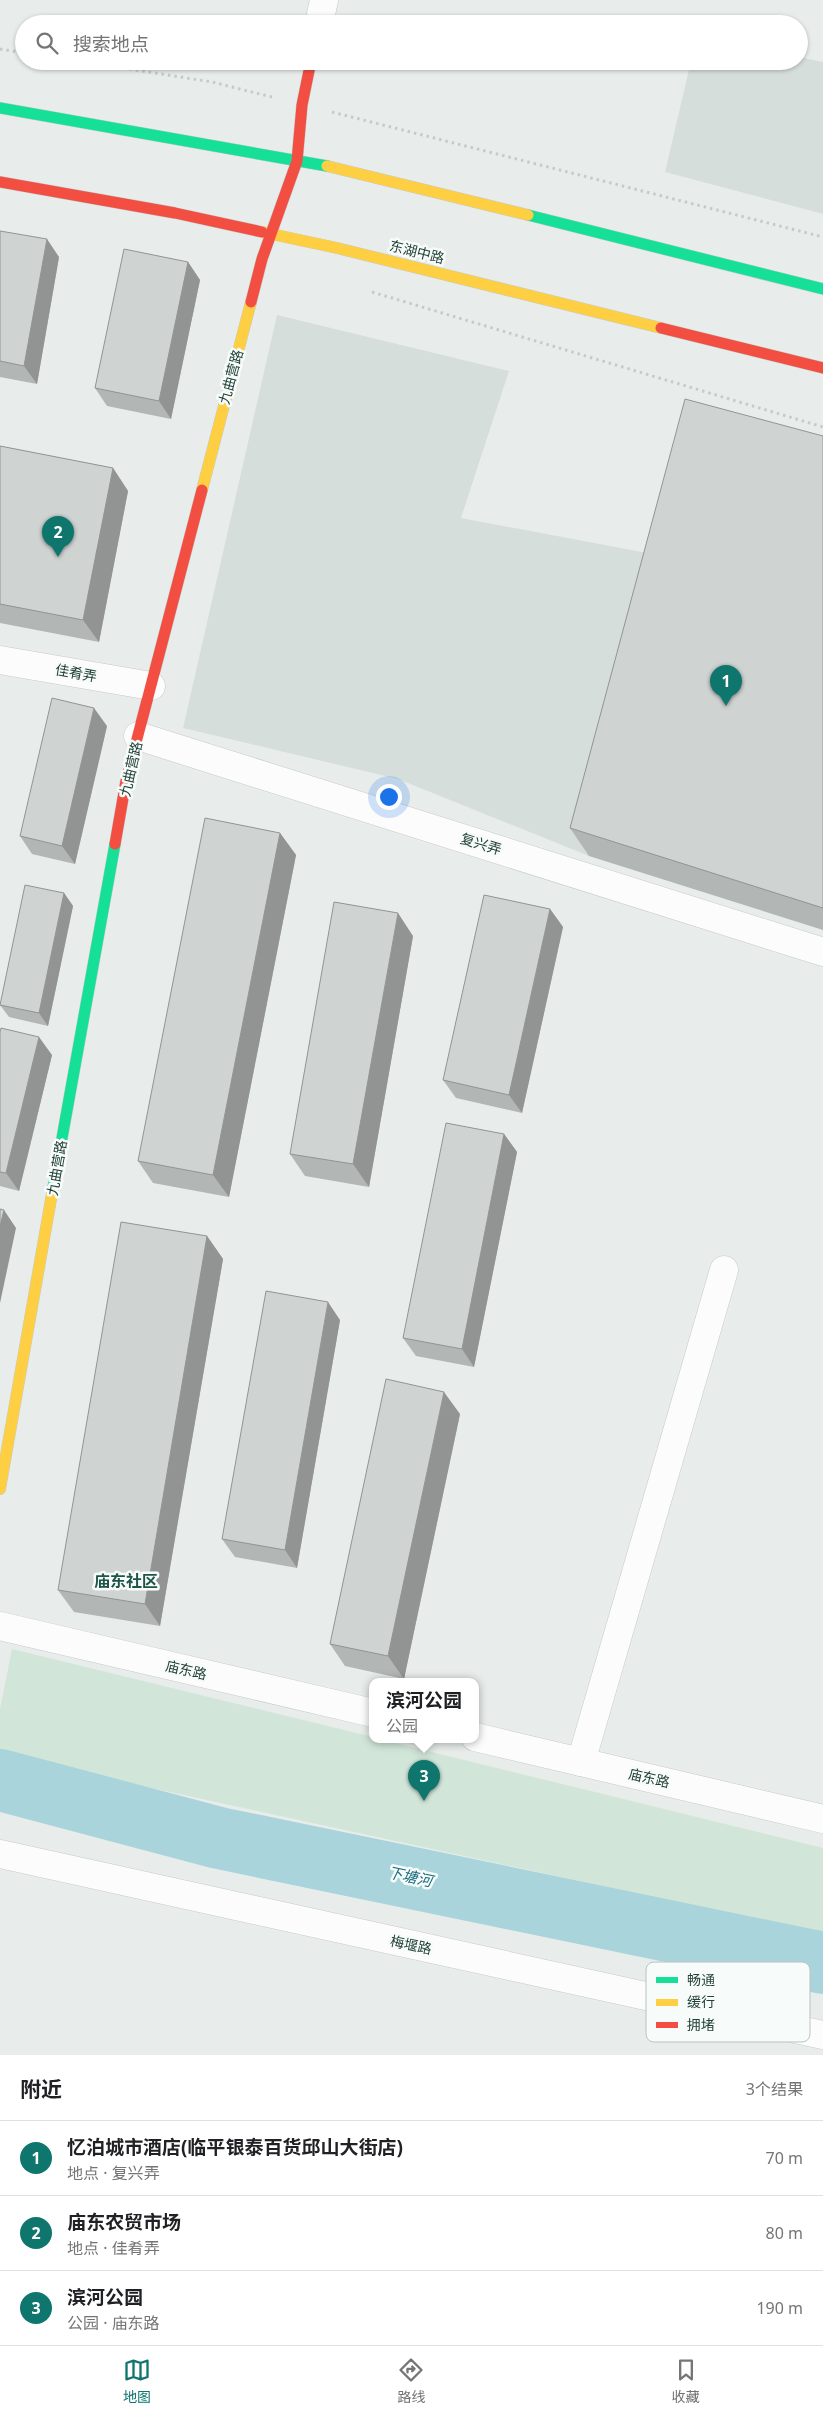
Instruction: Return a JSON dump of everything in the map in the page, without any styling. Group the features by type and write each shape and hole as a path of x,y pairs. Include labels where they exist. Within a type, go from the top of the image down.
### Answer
{"main road":[{"name":"九曲营路","path":"0,1489 126,781 262,259 297,160 302,105 309,70"},
{"path":"0,108 345,169 823,289"},
{"name":"东湖中路","path":"0,182 175,213 271,234 823,368"}],"street":[{"path":"321,15 324,0"},
{"name":"佳肴弄","path":"0,660 152,686"},
{"name":"复兴弄","path":"138,736 823,952"},
{"path":"581,1762 724,1270"},
{"name":"庙东路","path":"0,1626 369,1713"},
{"name":"庙东路","path":"479,1739 823,1819"},
{"name":"梅堰路","path":"0,1854 646,1996"},
{"name":"梅堰路","path":"810,2032 823,2035"}],"path":[{"path":"0,49 15,52"},
{"path":"135,70 212,82 823,237"},
{"path":"367,290 823,427"}],"shaded area":[{"path":"808,59 823,62 823,214 665,172 689,70 808,70"},
{"path":"277,315 509,371 461,518 669,557 589,856 398,779 183,728"}],"green space":[{"path":"12,1649 369,1736 369,1743 395,1743 823,1848 823,1934 0,1755 0,1709"}],"building":[{"path":"0,231 47,239 24,366 0,361"},
{"path":"124,249 188,262 159,401 95,388"},
{"path":"685,399 823,436 823,908 570,828"},
{"path":"0,446 113,468 83,620 0,604"},
{"path":"52,698 94,708 62,846 20,836"},
{"path":"205,818 280,833 213,1175 138,1161"},
{"path":"25,885 64,893 39,1013 0,1005"},
{"path":"484,895 550,909 509,1095 443,1080"},
{"path":"334,902 398,913 353,1164 290,1154"},
{"path":"1,1028 39,1037 6,1173 0,1172"},
{"path":"446,1123 504,1134 462,1349 403,1338"},
{"path":"0,1209 4,1210 0,1226"},
{"path":"121,1222 207,1236 145,1604 58,1590"},
{"path":"266,1291 328,1302 285,1550 222,1539"},
{"path":"386,1379 444,1392 388,1656 330,1644"}],"waterway":[{"name":"下塘河","path":"0,1780 219,1838 823,1963"}],"traffic: fast":[{"path":"0,108 327,166"},
{"path":"528,215 823,289"},
{"path":"53,1188 115,844"}],"traffic: slow":[{"path":"327,166 528,215"},
{"path":"262,232 337,248 661,328"},
{"path":"202,490 251,302"},
{"path":"0,1489 53,1188"}],"traffic: jam":[{"path":"251,302 262,259 297,161 302,105 309,70"},
{"path":"0,182 175,213 262,232"},
{"path":"661,328 823,368"},
{"path":"115,844 126,781 202,490"}],"place":[{"name":"庙东农贸市场","path":"58,557"},
{"name":"忆泊城市酒店(临平银泰百货邱山大街店)","path":"726,706"},
{"name":"滨河公园","path":"424,1801"}],"district":[{"name":"庙东社区","path":"126,1581"}]}
